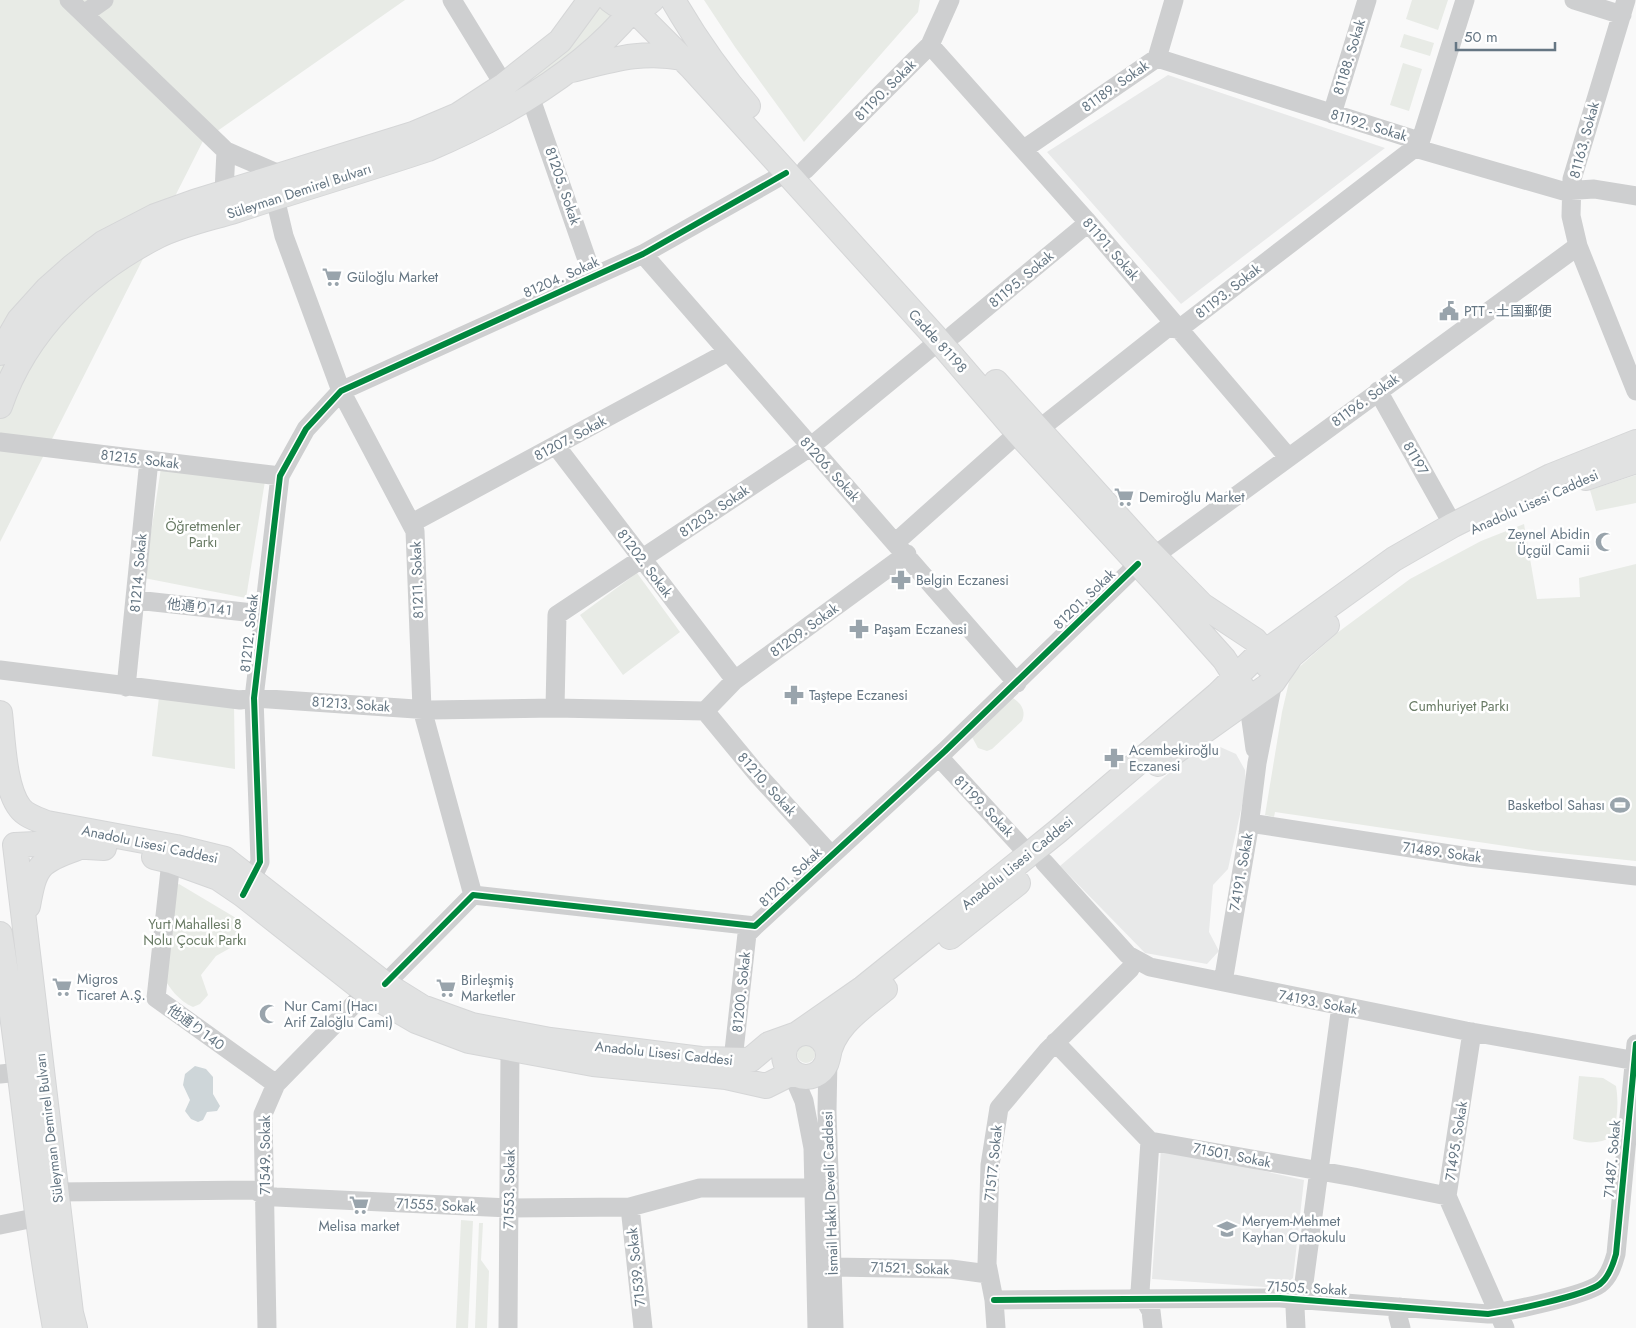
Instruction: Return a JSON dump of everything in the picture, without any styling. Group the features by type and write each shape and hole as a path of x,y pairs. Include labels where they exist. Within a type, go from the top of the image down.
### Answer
{"main road":[{"name":"Süleyman Demirel Bulvarı","path":"0,353 20,320 46,290 73,266 103,244 154,216 279,174 413,134 458,115 504,86 560,41 590,0"},
{"path":"610,0 624,8 642,5"},
{"name":"Cadde 81198","path":"673,0 694,36 795,172"},
{"name":"Süleyman Demirel Bulvarı","path":"0,406 9,380 38,332 64,302 112,264 159,235 428,149 471,131 530,96 563,73 617,30 642,5"},
{"name":"Cadde 81198","path":"642,5 683,58 795,172 1146,560 1224,659 1251,700"},
{"path":"563,73 636,54 662,54 683,58"},
{"name":"Anadolu Lisesi Caddesi","path":"828,1058 830,1043 850,1019 1036,858 1236,678 1263,650 1272,646 1394,559 1454,525 1551,476 1636,442"},
{"name":"Anadolu Lisesi Caddesi","path":"376,988 472,1025 512,1034 696,1058 750,1060 769,1044 797,1034 863,988 1154,767 1226,714 1251,700 1274,682 1291,656 1324,627 1420,558 1474,529 1554,492 1610,468 1636,461"},
{"name":"Cadde 81198","path":"1146,560 1202,605 1255,640 1263,650"},
{"path":"1263,650 1274,682"},
{"path":"0,713 10,801 24,823 20,839 8,849"},
{"name":"Anadolu Lisesi Caddesi","path":"10,801 30,816 47,822 176,846 225,859 247,886 416,1021 468,1041 595,1064 726,1077 766,1086 792,1073"},
{"name":"Anadolu Lisesi Caddesi","path":"8,849 36,844 86,846 171,861 247,886"},
{"path":"25,928 32,881 42,863 53,857 86,846"},
{"name":"Süleyman Demirel Bulvarı","path":"8,849 25,928 71,1313 75,1328"},
{"name":"Süleyman Demirel Bulvarı","path":"0,934 10,1073 38,1217 55,1328"},
{"path":"797,1034 812,1034 819,1037 828,1050 828,1058 826,1065 814,1076 799,1077 792,1073 784,1062 784,1049 787,1043 797,1034"}],"street":[{"path":"69,0 226,151 279,174"},
{"path":"84,14 104,0"},
{"path":"452,0 504,86"},
{"name":"81190. Sokak","path":"795,172 930,45 950,0"},
{"name":"81189. Sokak","path":"1024,149 1157,58 1174,0"},
{"name":"81188. Sokak","path":"1332,114 1366,0"},
{"path":"1418,149 1464,0"},
{"path":"1574,0 1624,7"},
{"name":"81163. Sokak","path":"1624,7 1572,179 1571,216 1578,246 1635,384"},
{"name":"81191. Sokak","path":"930,45 1024,149 1288,457"},
{"name":"81192. Sokak","path":"1157,58 1413,139 1418,149 1564,192 1594,189 1636,196"},
{"name":"81205. Sokak","path":"530,96 594,277"},
{"name":"81193. Sokak","path":"1028,431 1167,328 1179,329 1406,155 1418,149"},
{"path":"224,192 226,151"},
{"name":"81204. Sokak","path":"341,391 643,254 795,172"},
{"name":"81211. Sokak","path":"275,198 284,236 341,391 416,531 422,709 473,895"},
{"name":"81195. Sokak","path":"946,338 1088,223"},
{"name":"81196. Sokak","path":"1146,560 1578,246"},
{"name":"81206. Sokak","path":"643,254 810,447 902,548 1017,683"},
{"name":"81203. Sokak","path":"554,708 557,615 810,447 946,338"},
{"name":"81207. Sokak","path":"412,523 728,352"},
{"name":"81212. Sokak","path":"247,886 260,862 254,698 280,476 306,430 341,391"},
{"name":"81197","path":"1378,391 1454,525"},
{"path":"902,548 1028,431"},
{"name":"81215. Sokak","path":"0,442 280,476"},
{"name":"81202. Sokak","path":"556,446 735,680"},
{"name":"81214. Sokak","path":"126,687 136,600 148,460"},
{"name":"81209. Sokak","path":"705,711 735,680 902,548"},
{"name":"81201. Sokak","path":"473,895 755,926 939,757 1146,560"},
{"name":"他通り１４１","path":"136,600 264,614"},
{"name":"81213. Sokak","path":"0,670 240,700 254,698 422,709 554,708 705,711"},
{"path":"1257,763 1274,682"},
{"path":"1251,700 1250,713 1257,763"},
{"name":"81210. Sokak","path":"705,711 757,774 831,855"},
{"name":"81199. Sokak","path":"939,757 1036,858"},
{"name":"74191. Sokak","path":"1223,982 1250,823 1257,763"},
{"name":"71489. Sokak","path":"1250,823 1469,857 1636,876"},
{"name":"74193. Sokak","path":"1036,858 1135,960 1150,967 1472,1032 1635,1055"},
{"name":"他通り１４０","path":"171,861 156,998 276,1084"},
{"path":"376,988 473,895"},
{"name":"81200. Sokak","path":"733,1060 747,934 755,926"},
{"name":"71517. Sokak","path":"996,1328 994,1300 988,1274 990,1165 999,1108 1056,1042 1130,968 1135,960"},
{"name":"71549. Sokak","path":"267,1328 264,1114 276,1084 376,988"},
{"path":"1296,1328 1294,1307 1303,1290 1341,1006"},
{"name":"71495. Sokak","path":"1472,1032 1447,1196 1502,1320"},
{"path":"1056,1042 1150,1141 1140,1292 1151,1311 1153,1328"},
{"name":"71553. Sokak","path":"508,1328 510,1050"},
{"name":"71487. Sokak","path":"1608,1274 1617,1247 1635,1055"},
{"name":"İsmail Hakkı Develi Caddesi","path":"828,1058 827,1111 834,1328"},
{"name":"İsmail Hakkı Develi Caddesi","path":"792,1073 804,1102 810,1125 814,1188 817,1328"},
{"name":"71501. Sokak","path":"1150,1141 1447,1196"},
{"name":"71555. Sokak","path":"57,1192 255,1190 265,1196 509,1208 630,1207 700,1188 814,1188"},
{"name":"71539. Sokak","path":"630,1207 643,1328"},
{"path":"0,1225 38,1217"},
{"name":"71521. Sokak","path":"832,1267 951,1269 988,1274"},
{"name":"71505. Sokak","path":"994,1300 1144,1299 1166,1297 1298,1300 1488,1314 1502,1320 1592,1289 1608,1274"},
{"path":"1400,1307 1398,1317 1402,1328"}],"shaded area":[{"path":"1168,75 1385,148 1181,304 1047,152"},
{"path":"1218,746 1236,754 1245,770 1246,787 1228,869 1213,885 1209,932 1219,951 1207,964 1145,953 1060,866 1196,750"},
{"path":"195,1066 206,1069 213,1077 213,1094 220,1106 217,1111 207,1112 203,1120 198,1122 191,1119 185,1111 190,1100 183,1085 185,1074"},
{"name":"Meryem-Mehmet Kayhan Ortaokulu","path":"1161,1148 1304,1180 1293,1278 1280,1288 1152,1279"}],"green space":[{"path":"0,0 405,0 203,141 163,220 420,138 463,121 510,91 563,48 603,0 616,13 526,89 461,129 424,144 157,231 0,542"},
{"path":"704,0 920,0 918,12 804,142 735,47"},
{"path":"1412,0 1448,0 1438,30 1406,19"},
{"path":"1404,34 1434,43 1430,56 1400,47"},
{"path":"1403,63 1422,69 1409,111 1390,105"},
{"name":"Öğretmenler Parkı","path":"161,468 265,481 246,598 144,578"},
{"path":"1636,475 1636,503 1596,511 1590,490"},
{"name":"Cumhuriyet Parkı","path":"1524,524 1537,599 1580,597 1579,578 1636,564 1636,861 1539,851 1275,812 1274,817 1265,815 1282,712 1289,682 1295,671 1337,633 1410,579 1481,541"},
{"path":"637,573 680,632 623,675 580,615"},
{"path":"159,697 234,704 235,769 152,756"},
{"path":"1008,698 1013,698 1021,705 1024,714 1022,721 992,749 987,751 978,748 972,737"},
{"name":"Yurt Mahallesi 8 Nolu Çocuk Parkı","path":"179,884 236,918 240,923 232,947 216,956 201,975 208,995 200,1004 193,1007 174,993 162,974 172,887"},
{"path":"806,1045 812,1048 815,1054 812,1060 806,1063 800,1060 797,1054 800,1048"},
{"path":"1579,1076 1603,1078 1616,1086 1616,1117 1613,1136 1608,1139 1583,1142 1573,1139"},
{"path":"461,1220 473,1221 468,1328 456,1328"},
{"path":"479,1223 483,1223 481,1260 489,1271 487,1328 475,1328"}],"cycle path":[{"path":"243,895 260,862 254,698 280,476 306,429 341,391 643,254 786,173"},
{"path":"385,984 473,895 755,926 945,751 1138,564"},
{"path":"994,1300 1280,1298 1488,1314 1546,1302 1591,1289 1606,1278 1616,1254 1636,1044"}],"place":[{"name":"Güloğlu Market","path":"332,277"},
{"name":"PTT - 土国郵便","path":"1449,311"},
{"name":"Demiroğlu Market","path":"1124,497"},
{"name":"Zeynel Abidin Üçgül Camii","path":"1605,542"},
{"name":"Belgin Eczanesi","path":"901,580"},
{"name":"Paşam Eczanesi","path":"859,629"},
{"name":"Taştepe Eczanesi","path":"794,695"},
{"name":"Acembekiroğlu Eczanesi","path":"1114,758"},
{"name":"Basketbol Sahası","path":"1620,805"},
{"name":"Migros Ticaret A.Ş.","path":"62,987"},
{"name":"Birleşmiş Marketler","path":"446,988"},
{"name":"Nur Cami (Hacı Arif Zaloğlu Cami)","path":"269,1014"},
{"name":"Melisa market","path":"359,1205"},
{"name":"Meryem-Mehmet Kayhan Ortaokulu","path":"1227,1229"}]}
